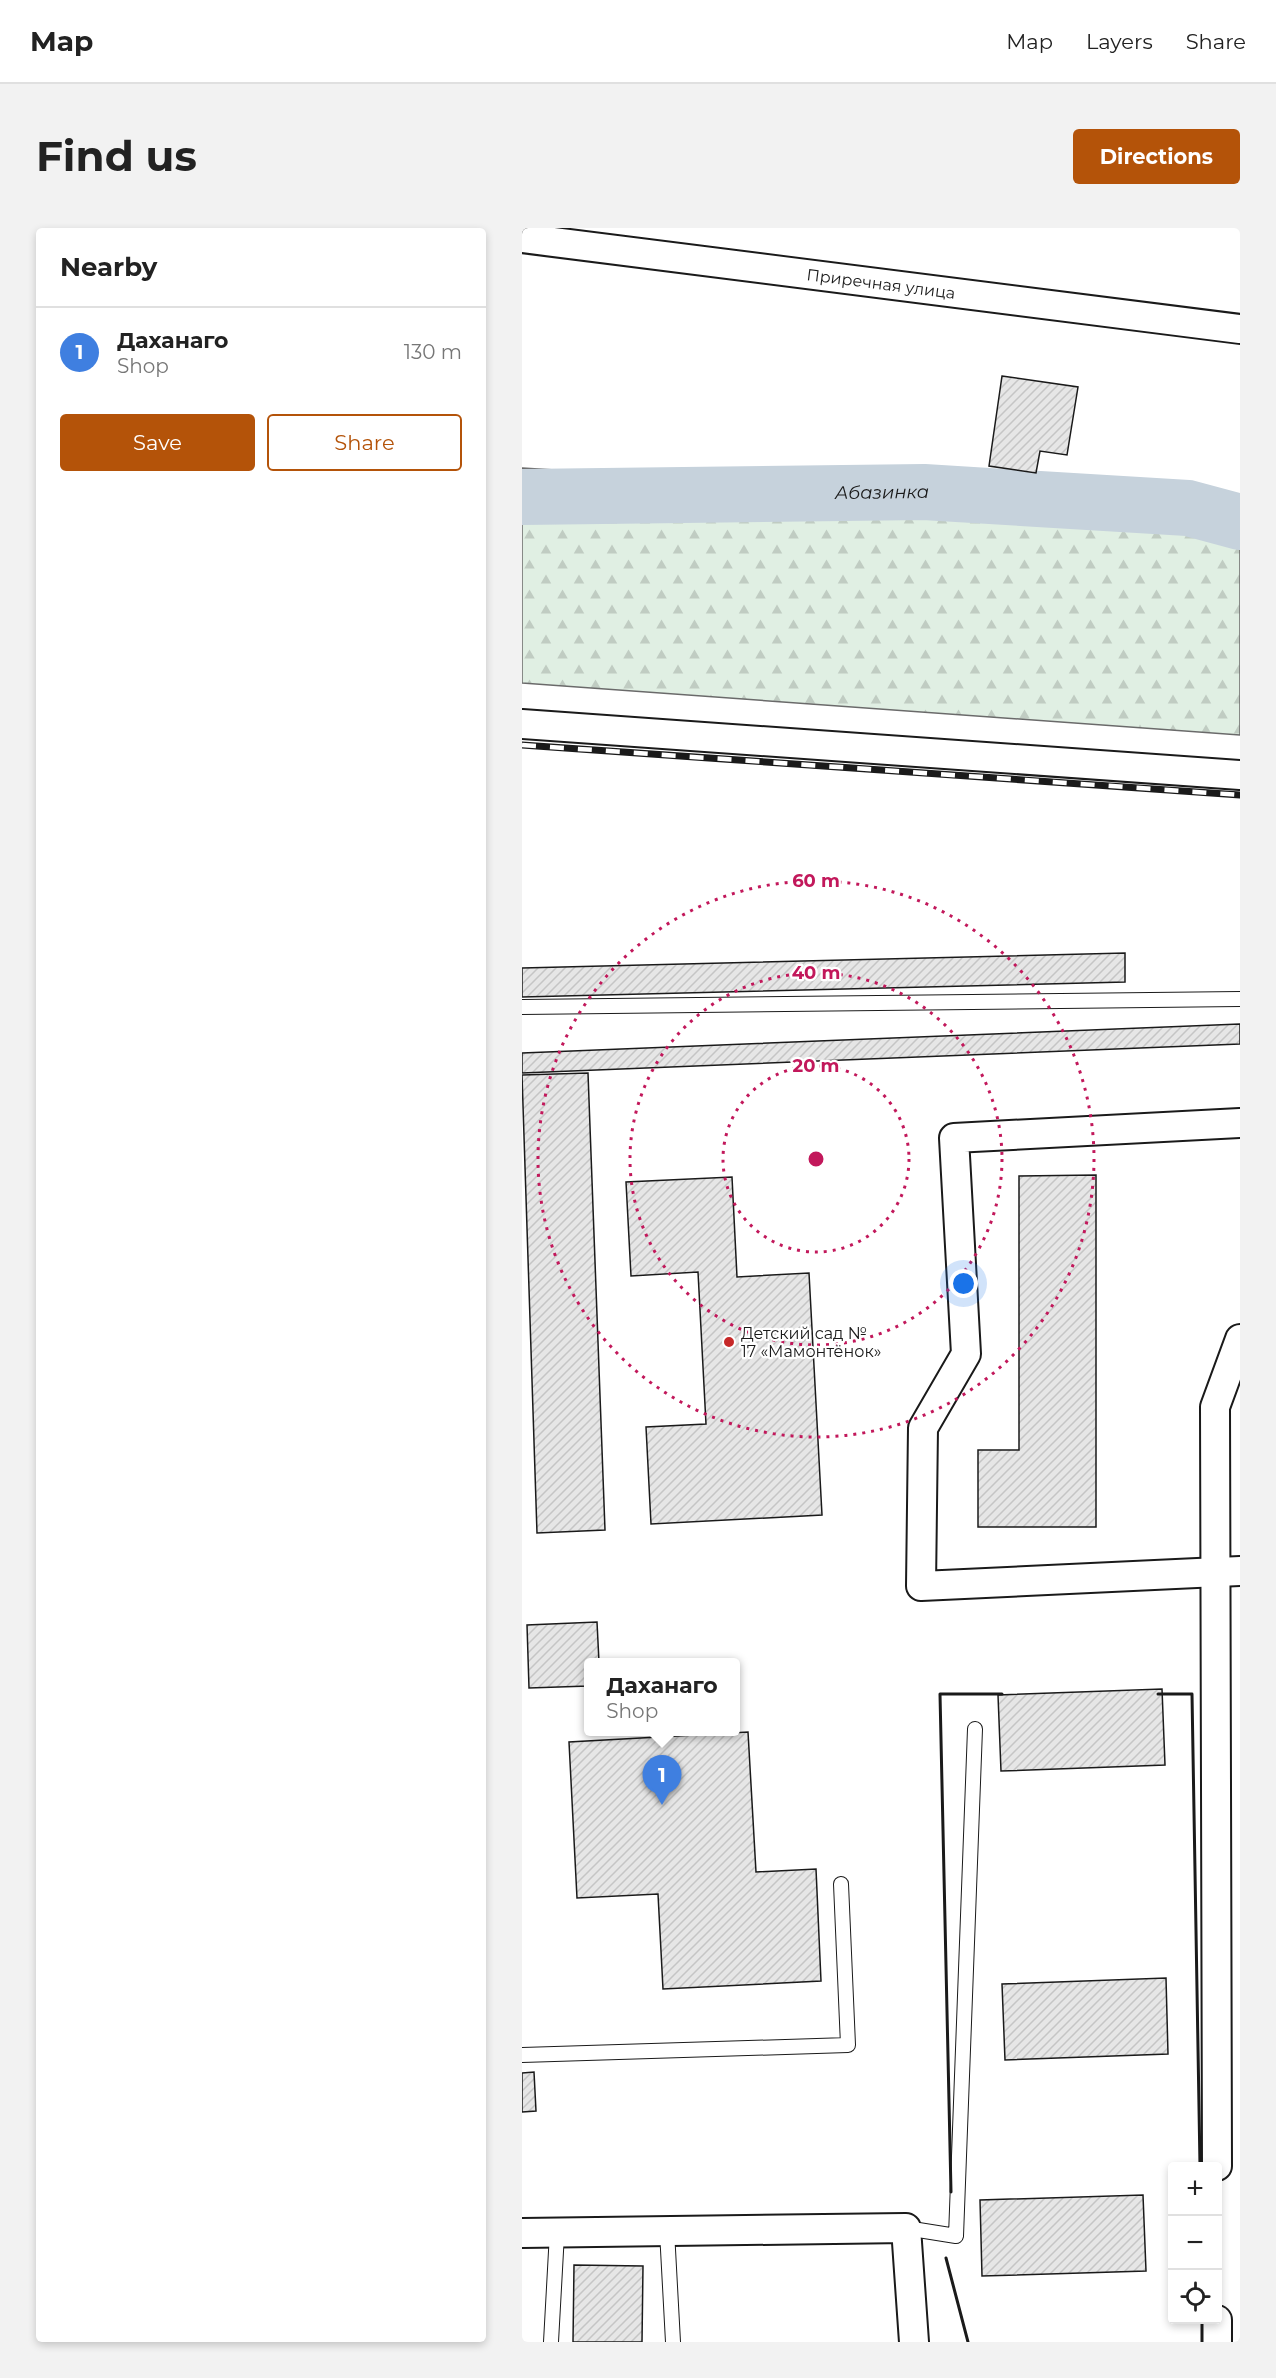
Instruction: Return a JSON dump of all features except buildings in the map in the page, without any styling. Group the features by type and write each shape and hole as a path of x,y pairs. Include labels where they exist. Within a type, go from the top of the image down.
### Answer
{"street":[{"name":"Приречная улица","path":"522,238 1240,329"},
{"path":"522,724 1240,776"},
{"path":"1228,1572 921,1586 923,1428 966,1354 954,1138 1240,1123"},
{"path":"1217,2162 1228,1572 1215,1407 1240,1339"},
{"path":"522,2233 906,2228 914,2342"},
{"path":"1217,2324 1218,2342"}],"lane":[{"path":"522,1007 1240,999"},
{"path":"906,2228 956,2236 975,1729"},
{"path":"522,2055 848,2045 840,1884"},
{"path":"667,2231 673,2342"},
{"path":"551,2342 556,2233"}],"green space":[{"path":"522,468 1240,511 1240,735 522,683"}],"waterway":[{"name":"Абазинка","path":"522,497 924,492 1188,508 1240,522"}],"railway":[{"path":"522,745 1240,795"}],"wall":[{"path":"951,2192 940,1694 1002,1694"},
{"path":"1158,1694 1192,1694 1200,2162"},
{"path":"946,2258 968,2342"},
{"path":"1202,2324 1202,2342"}],"place":[{"name":"Детский сад № 17 «Мамонтёнок»","path":"729,1342"},
{"name":"Даханаго","path":"662,1805"}]}
